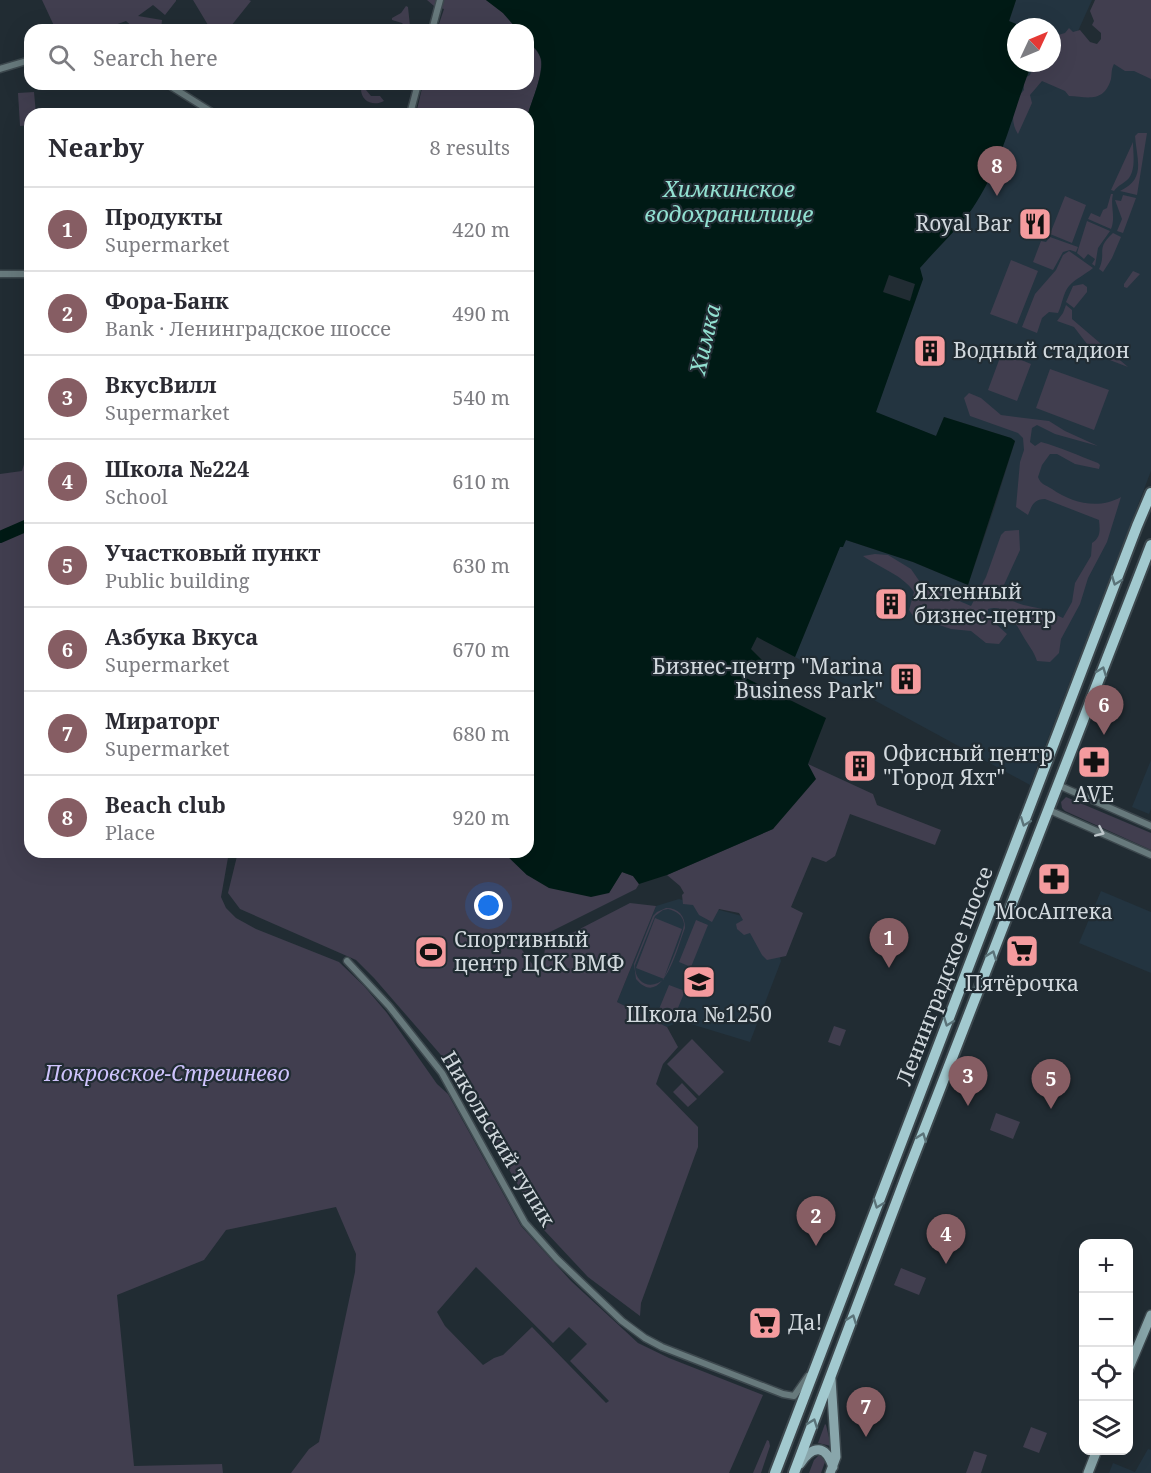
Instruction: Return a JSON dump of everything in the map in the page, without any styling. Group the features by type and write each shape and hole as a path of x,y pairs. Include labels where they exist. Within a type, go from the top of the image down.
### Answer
{"main road":[{"name":"Ленинградское шоссе","path":"775,1473 1151,493"},
{"name":"Ленинградское шоссе","path":"795,1472 1151,545"}],"street":[{"path":"434,24 440,0"},
{"path":"0,69 24,62"},
{"path":"177,90 205,108"},
{"path":"412,108 416,90"},
{"path":"0,274 24,274"},
{"path":"1137,526 1151,485"},
{"path":"1059,785 1151,826"},
{"path":"1049,810 1151,855"},
{"name":"Никольский тупик","path":"347,962 389,1006 442,1073 525,1223 557,1259 632,1330 654,1342 777,1392 794,1396 817,1360"},
{"path":"1133,1358 1151,1315"},
{"path":"831,1374 836,1457 832,1470"},
{"path":"795,1472 810,1452 819,1450 827,1453 832,1470"},
{"path":"1088,1473 1094,1455"}],"shaded area":[{"path":"1016,0 1092,0 1074,40 1151,74 1151,471 1030,785 795,657 840,546 846,540 913,562 968,585 994,509 1015,441 944,417 936,436 875,413 923,279 919,268 956,229 973,207 1000,153 1029,72 1061,72 1061,18 1010,18"},
{"path":"1151,760 1151,809 1149,814 1132,807"},
{"path":"1101,891 1151,912 1151,973 1079,943"},
{"name":"Школа №1250","path":"679,899 768,923 781,961 750,1042 681,1021 667,1027 617,1002 656,906"},
{"path":"1148,1449 1151,1450 1151,1473 1109,1473 1113,1463 1135,1472"}],"green space":[{"path":"42,0 176,0 165,15 153,5 138,16 162,20 162,24 129,24 126,21 118,24 53,24"},
{"path":"193,0 251,1 233,24 207,24"},
{"path":"427,0 486,0 513,24 439,24 444,9 434,6"},
{"path":"1095,0 1151,0 1151,79 1134,71 1125,71 1114,64 1108,87 1100,95 1094,97 1069,96 1065,91 1042,81 1030,95 1032,103 1018,134 1013,117 1017,100 1024,90 1023,79 1031,72 1061,72 1061,34 1069,28 1073,32 1080,30 1090,42 1097,44 1101,39 1101,33 1092,25 1094,21 1090,11"},
{"path":"406,6 408,7 410,24 392,20"},
{"path":"534,48 540,57 541,70 530,108 417,108 422,90 534,90"},
{"path":"361,90 366,90 371,96 380,96 384,101 368,102"},
{"path":"34,92 35,108 24,108 24,126 20,126 18,93"},
{"path":"1138,133 1147,133 1137,195 1120,191 1134,181 1137,175 1135,136"},
{"path":"1133,142 1133,170 1127,180 1114,191 1111,190"},
{"path":"1111,194 1113,194 1113,216 1111,229 1088,219 1091,213 1100,217 1103,210 1107,208"},
{"path":"1123,195 1136,198 1123,233 1117,231 1122,219 1115,200 1121,201"},
{"path":"1065,196 1086,205 1072,243 1050,234"},
{"path":"1087,221 1110,231 1098,248 1095,266 1092,264 1095,259 1088,254 1084,259 1077,253"},
{"path":"1113,233 1121,237 1103,272 1099,269 1104,243"},
{"path":"1050,237 1078,247 1076,252 1070,250 1063,252 1053,270 1033,262 1041,241 1046,242"},
{"path":"1069,251 1093,268 1069,286 1058,313 1049,312 1042,318 1037,333 1022,327 1035,294 1056,270 1063,255"},
{"path":"1011,260 1038,271 1017,324 990,314"},
{"path":"1133,271 1140,274 1127,288 1124,287 1124,284"},
{"path":"1083,284 1087,287 1087,292 1074,308 1066,302 1073,286"},
{"path":"1066,305 1072,310 1072,319 1128,367 1073,346 1087,344 1074,327 1057,321"},
{"path":"1002,352 1031,364 1017,401 988,390"},
{"path":"1050,369 1109,390 1094,430 1036,408"},
{"path":"969,393 981,398 1001,415 1049,421 1098,446 1055,434 1037,425 1032,428 1030,442 1035,446 1041,442 1048,444 1100,465 1099,469 1075,464 1057,454 1050,454 1042,465 1038,477 1041,482 1068,498 1085,503 1103,503 1121,497 1107,542 1088,578 1080,604 1061,639 1059,653 1050,662 1037,661 1010,615 1000,609 988,609 987,616 1007,634 999,644 986,643 971,631 951,629 913,616 909,610 914,592 909,586 898,576 863,556 888,555 911,569 922,585 971,606 986,577 1001,535 1005,531 1019,530 1020,550 1003,587 1005,593 1008,598 1020,604 1046,610 1063,618 1072,602 1075,583 1091,556 1092,543 1099,533 1099,520 1045,499 1034,503 1028,515 1016,507 1020,462 1024,450 1023,438 1018,433 970,416 964,398"},
{"name":"Покровское-Стрешнево","path":"24,464 24,858 228,858 221,897 226,908 236,918 256,929 339,962 364,986 387,1013 437,1084 448,1094 521,1226 571,1281 638,1343 669,1358 763,1395 729,1473 291,1473 309,1449 319,1442 355,1272 356,1254 336,1207 226,1230 204,1260 117,1295 134,1466 222,1464 223,1473 0,1473 0,474 22,471","holes":["476,1267 553,1343 569,1327 587,1344 570,1361 609,1401 606,1403 532,1327 503,1355 483,1365 445,1326 437,1312"]},
{"path":"808,764 873,794 877,805 941,830 935,845 850,814 835,856 826,862 812,857 791,907 803,913 786,956 767,960 750,933 744,935 737,929 736,924 743,920 739,913 719,909 712,922 699,915 693,905 683,904 682,895 684,893 680,886 667,875 773,829"},
{"path":"1066,797 1151,833 1151,850 1065,811 1061,802"},
{"path":"237,858 509,858 527,875 609,893 622,872 633,876 639,884 636,889 520,947 535,968 544,957 545,947 630,903 656,906 617,1002 667,1027 678,1047 663,1064 656,1084 698,1127 698,1147 641,1303 640,1316 588,1277 544,1230 447,1062 374,978 356,960 240,909 228,893"},
{"path":"666,908 678,911 684,920 685,928 674,960 664,977 679,943 684,924 679,914 674,911 663,910 655,916 635,965 640,981 649,985 658,983 654,987 646,987 636,979 634,964 653,916"},
{"path":"655,918 682,929 663,979 636,968"},
{"path":"696,920 708,925 691,967 679,962"},
{"path":"669,985 685,991 673,1020 657,1014"},
{"path":"834,1026 846,1030 840,1046 828,1042"},
{"path":"692,1039 724,1072 699,1096 667,1064"},
{"path":"682,1083 697,1099 688,1107 673,1092"},
{"path":"996,1113 1020,1122 1013,1139 990,1130"},
{"path":"901,1268 926,1278 919,1295 894,1285"},
{"path":"826,1425 831,1446 818,1443"},
{"path":"1031,1427 1047,1433 1039,1453 1023,1447"},
{"path":"767,1440 770,1446 761,1473 753,1473"},
{"path":"974,1451 987,1455 981,1473 966,1473"},
{"path":"819,1455 824,1457 825,1462 821,1473 809,1473 814,1460"}],"water":[{"name":"Химкинское водохранилище","path":"486,0 1016,0 1010,18 1007,18 1007,72 1029,72 999,157 982,192 966,217 920,268 923,279 876,412 936,436 944,417 1015,441 968,585 913,562 846,540 843,547 840,547 795,657 757,637 751,649 772,670 749,664 742,676 826,718 808,764 816,779 773,829 667,875 639,884 633,876 622,872 609,893 591,897 549,888 527,875 509,858 534,858 534,108 530,108 541,65 541,59 534,47 534,24 513,24"}],"pier":[{"path":"889,275 915,284 910,301 883,292"}],"waterway":[{"name":"Химка","path":"0,537 24,527"}],"place":[{"name":"Beach club","path":"997,196"},
{"name":"Royal Bar","path":"1035,224"},
{"name":"Водный стадион","path":"930,351"},
{"name":"Яхтенный бизнес-центр","path":"891,604"},
{"name":"Бизнес-центр \"Marina Business Park\"","path":"906,679"},
{"name":"Азбука Вкуса","path":"1104,735"},
{"name":"AVE","path":"1094,762"},
{"name":"Офисный центр \"Город Яхт\"","path":"860,766"},
{"name":"МосАптека","path":"1054,879"},
{"name":"Пятёрочка","path":"1022,951"},
{"name":"Спортивный центр ЦСК ВМФ","path":"431,952"},
{"name":"Продукты","path":"889,968"},
{"name":"Школа №1250","path":"699,982"},
{"name":"ВкусВилл","path":"968,1106"},
{"name":"Участковый пункт","path":"1051,1109"},
{"name":"Фора-Банк","path":"816,1246"},
{"name":"Школа №224","path":"946,1264"},
{"name":"Да!","path":"765,1323"},
{"name":"Мираторг","path":"866,1437"}]}
